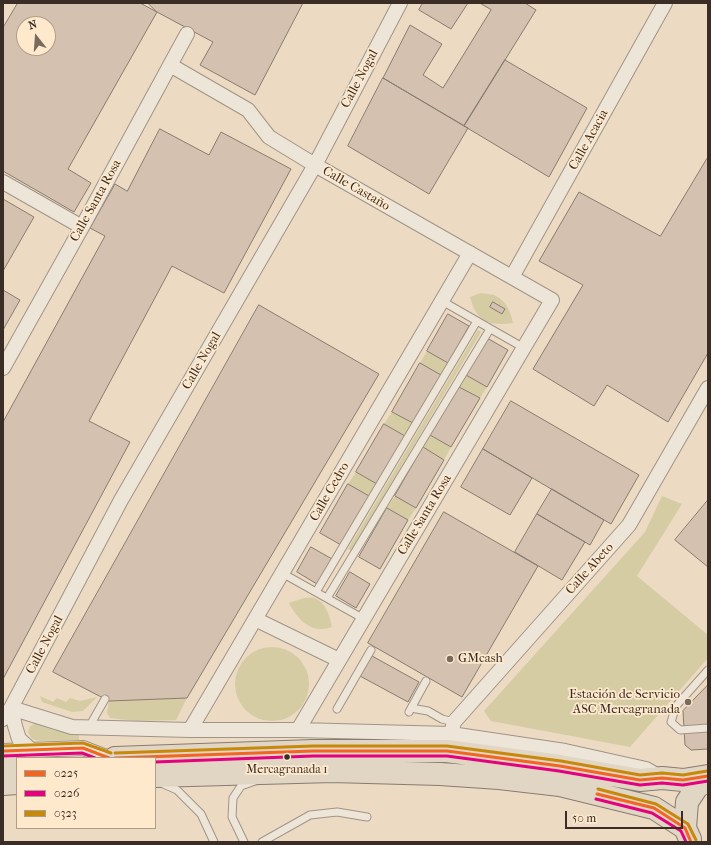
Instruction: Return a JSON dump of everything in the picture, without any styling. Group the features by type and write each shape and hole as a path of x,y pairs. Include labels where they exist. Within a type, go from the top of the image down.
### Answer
{"highway":[{"path":"143,757 313,751 447,751 560,766 640,780 662,778 683,780 708,776"},
{"path":"3,763 16,758"},
{"path":"156,776 332,771 440,774 560,785 654,808 688,835"},
{"path":"688,835 687,802 697,787 708,780"},
{"path":"3,784 16,783"}],"street":[{"name":"Calle Nogal","path":"7,714 121,500 315,165 400,3"},
{"name":"Calle Acacia","path":"512,277 665,3"},
{"name":"Calle Santa Rosa","path":"3,368 187,34"},
{"name":"Calle Castaño","path":"170,65 248,110 269,137 315,165 552,300"},
{"path":"3,182 82,227"},
{"name":"Calle Cedro","path":"190,730 470,253"},
{"name":"Calle Santa Rosa","path":"298,730 552,300"},
{"name":"Calle Abeto","path":"452,728 629,525 708,388"},
{"path":"255,619 339,660"},
{"path":"7,714 72,726 89,727 190,730 452,728 646,769 662,778"},
{"path":"7,714 15,726 20,740 23,756"},
{"path":"3,751 23,756 83,748 106,757"}],"lane":[{"path":"442,301 524,348"},
{"path":"316,592 477,321"},
{"path":"327,598 490,329"},
{"path":"282,573 364,619"},
{"path":"337,709 371,650"},
{"path":"708,670 676,706 671,722 680,730 708,728"},
{"path":"426,681 410,710 428,711 442,719 452,728"},
{"path":"89,727 105,699"},
{"path":"244,842 232,817 233,798 241,786 277,773"},
{"path":"156,780 176,790 201,814 214,842"},
{"path":"262,842 310,816 337,812 367,816"}],"shaded area":[{"path":"481,293 494,295 502,300 511,315 513,323 492,323 479,316 474,309 470,297"},
{"path":"478,330 481,332 351,551 348,549"},
{"path":"427,351 448,363 441,375 420,363"},
{"path":"466,375 487,387 480,398 459,387"},
{"path":"392,412 413,423 405,436 384,424"},
{"path":"430,435 451,447 444,460 423,447"},
{"path":"356,472 377,484 369,496 348,484"},
{"path":"395,496 416,508 408,520 387,508"},
{"path":"662,496 682,504 637,576 708,635 708,658 630,747 491,721 484,711 645,532"},
{"path":"304,598 314,598 322,603 329,614 332,627 317,629 311,627 298,617 289,603"},
{"path":"272,647 293,653 303,663 309,684 303,705 293,715 272,721 251,715 241,705 235,684 241,663 251,653"},
{"path":"40,696 53,702 57,698 66,702 70,698 80,701 97,697 83,711 72,712 42,702"},
{"path":"187,698 176,720 136,721 110,718 107,713 109,701"},
{"path":"36,723 53,730 79,734 79,740 39,741 32,739 28,732 30,726"}],"building":[{"path":"18,3 140,3 157,12 68,169 91,183 74,212 3,171 3,28"},
{"path":"148,3 303,3 255,95 200,65 213,42 157,12"},
{"path":"423,3 468,3 451,29 419,10"},
{"path":"480,3 525,3 536,10 464,126 383,78 410,25 442,44 423,75 443,88 491,10"},
{"path":"505,60 587,108 549,177 464,126"},
{"path":"383,78 468,128 429,194 348,146"},
{"path":"160,129 209,155 221,132 291,169 224,293 172,266 89,421 130,442 3,679 3,422 105,236 90,228 115,184 127,191"},
{"path":"708,157 708,353 668,422 607,385 594,406 533,369 583,285 539,261 579,192 660,236"},
{"path":"3,199 34,217 3,271"},
{"path":"3,290 20,300 3,330"},
{"path":"493,302 505,309 502,314 490,307"},
{"path":"259,305 379,374 187,698 109,701 53,672"},
{"path":"448,314 469,326 448,363 427,351"},
{"path":"487,338 508,350 487,387 466,375"},
{"path":"420,363 441,375 413,423 392,412"},
{"path":"459,387 480,398 451,447 430,435"},
{"path":"511,401 639,475 611,524 483,449"},
{"path":"384,424 405,436 377,484 356,472"},
{"path":"423,447 444,460 416,508 395,496"},
{"path":"483,449 532,478 510,515 461,487"},
{"path":"348,484 369,496 341,545 320,533"},
{"path":"552,489 604,520 590,545 537,514"},
{"path":"708,500 708,567 675,540"},
{"path":"387,508 408,520 380,569 359,557"},
{"path":"444,512 538,566 462,697 368,643"},
{"path":"537,514 585,542 562,580 515,552"},
{"path":"311,547 332,559 317,584 297,572"},
{"path":"350,572 370,584 356,608 336,596"},
{"path":"372,656 419,682 408,702 360,676"},
{"path":"708,685 708,749 691,750 685,745 683,711"}],"transit line":[{"name":"0323","path":"3,746 83,743 111,753"},
{"name":"0323","path":"115,753 313,746 447,746 561,761 640,775 662,773 683,775 707,771"},
{"name":"0225","path":"3,751 83,748 106,757"},
{"name":"0225","path":"143,757 313,751 447,751 560,766 640,780 662,778 683,780 708,776"},
{"name":"0226","path":"3,756 82,753 92,757"},
{"name":"0226","path":"156,762 313,756 447,756 559,771 640,785 662,783 683,785 708,781"},
{"name":"0323","path":"598,789 656,804 688,824 696,840"},
{"name":"0225","path":"597,794 654,808 685,828 691,842"},
{"name":"0226","path":"596,799 652,813 681,831 686,842"}],"place":[{"name":"GMcash","path":"450,659"},
{"name":"Estación de Servicio ASC Mercagranada","path":"688,702"},
{"name":"Mercagranada 1","path":"287,757"}]}
